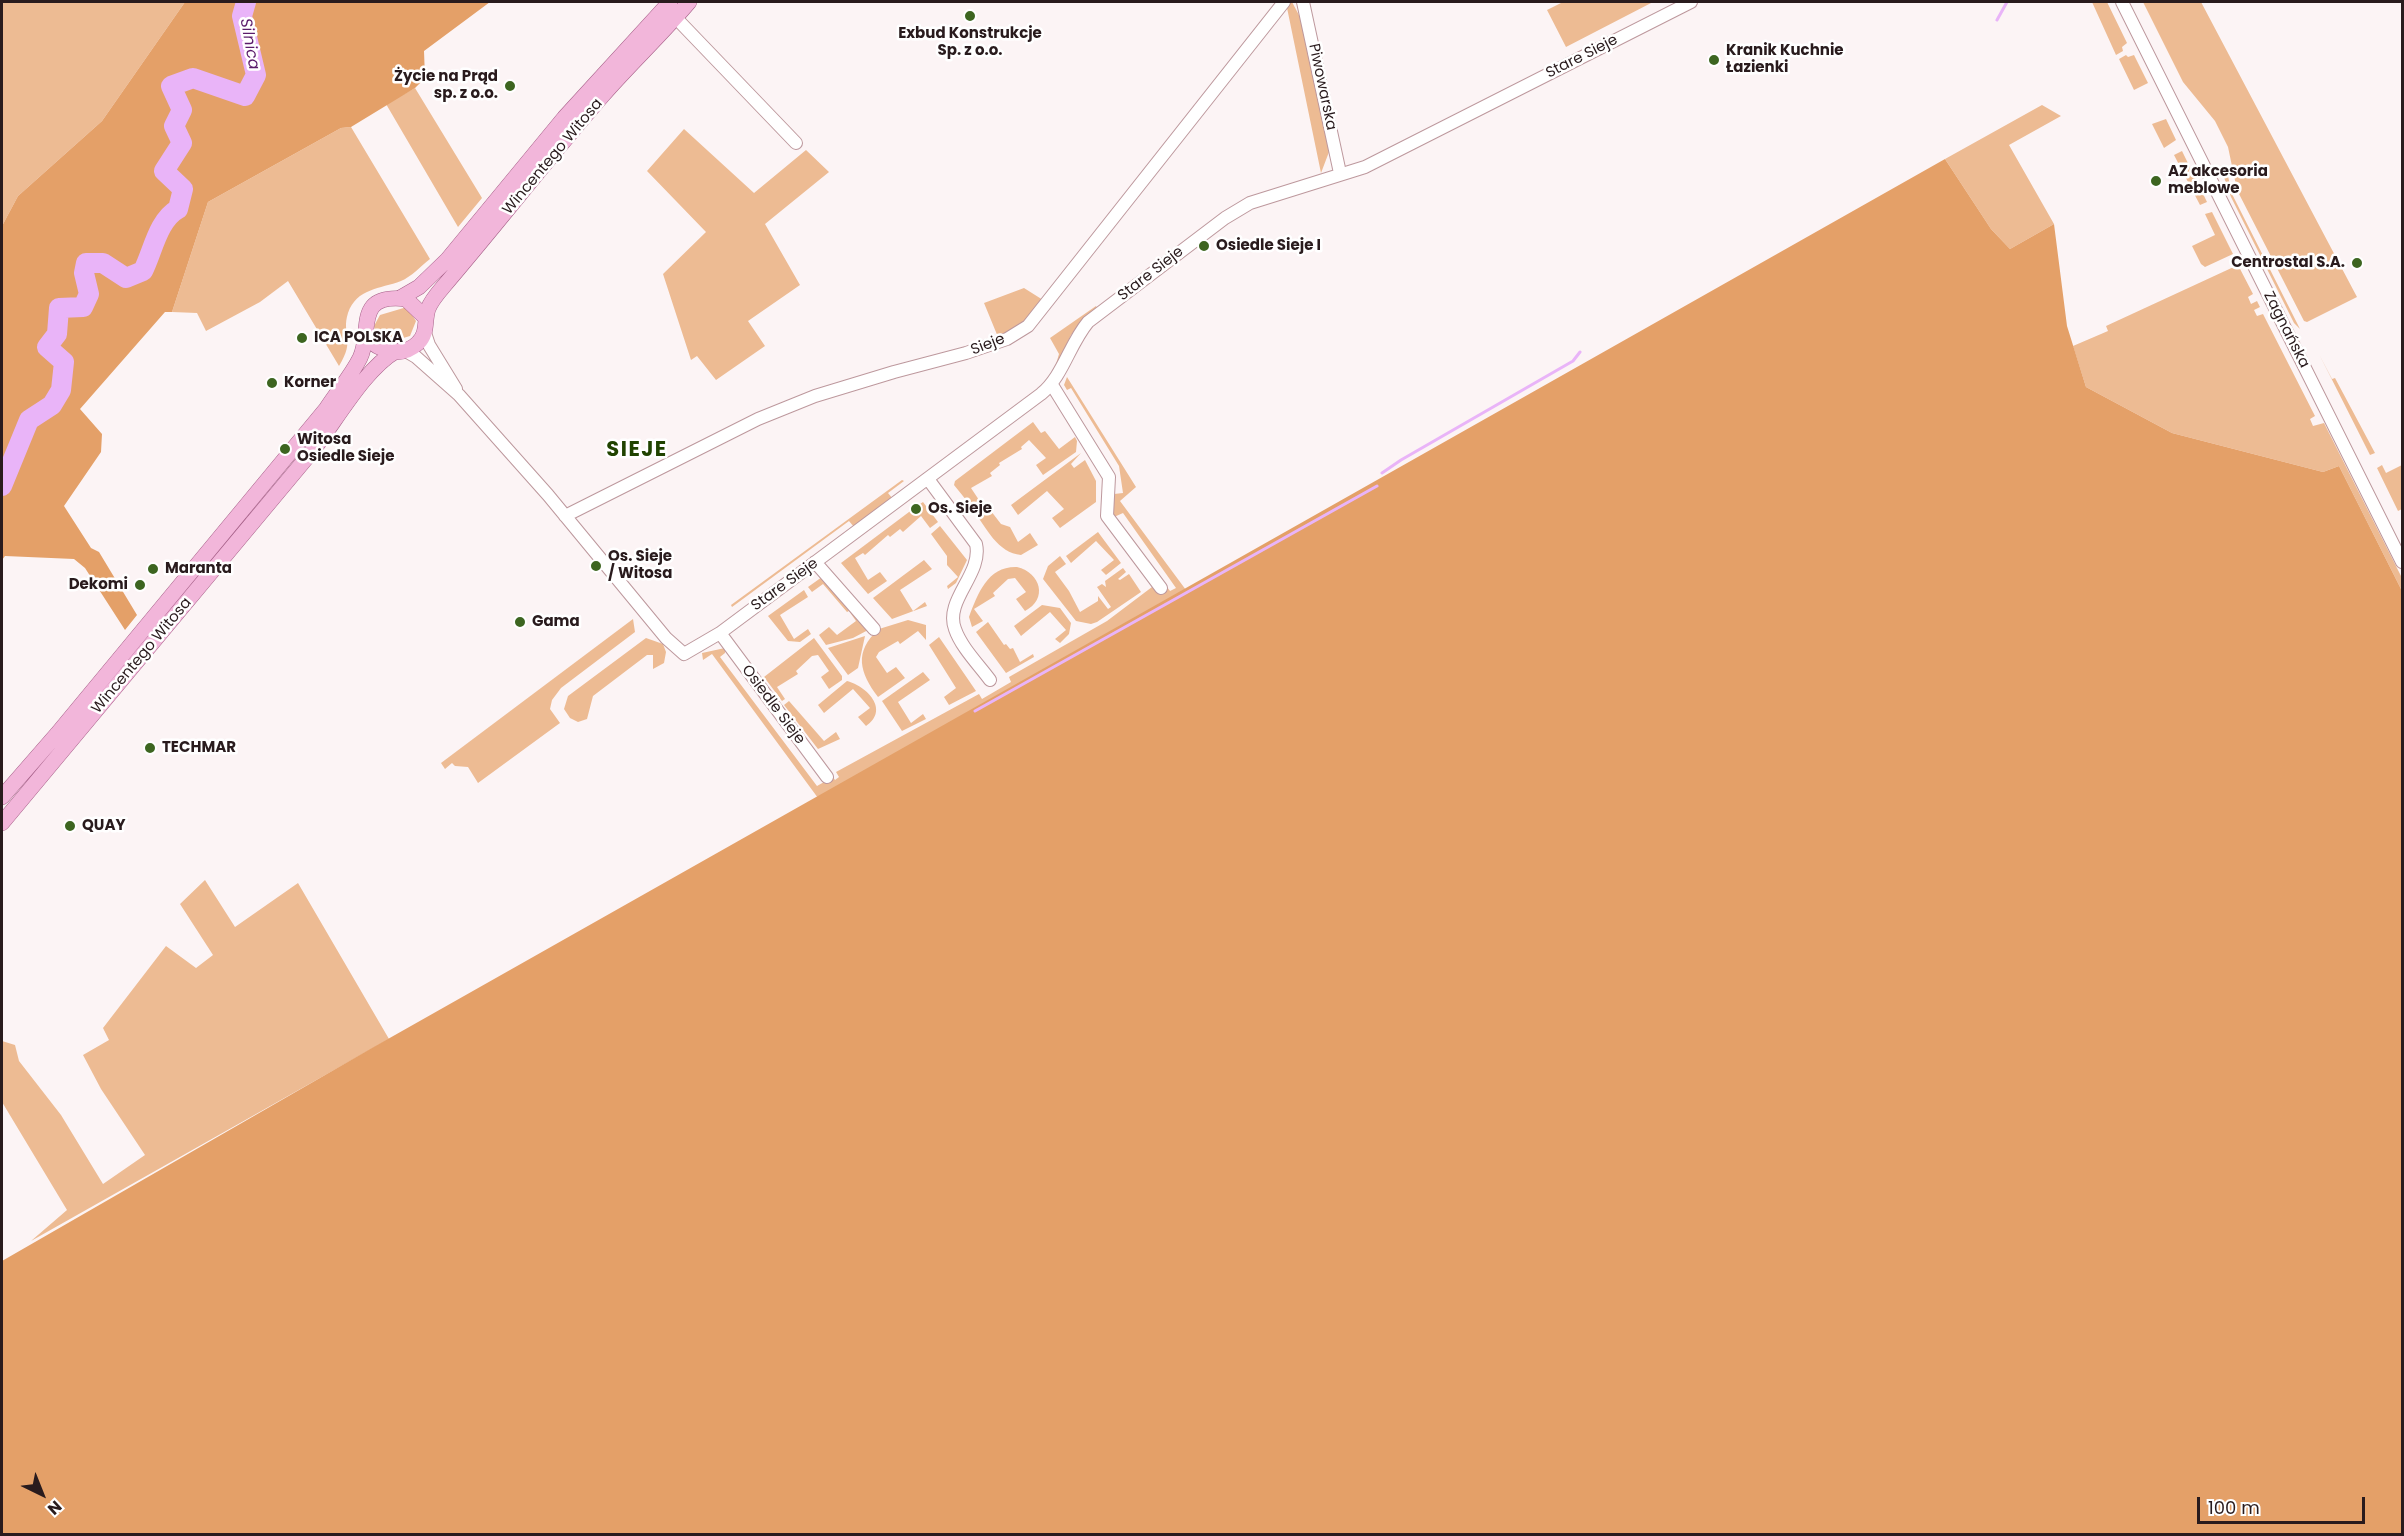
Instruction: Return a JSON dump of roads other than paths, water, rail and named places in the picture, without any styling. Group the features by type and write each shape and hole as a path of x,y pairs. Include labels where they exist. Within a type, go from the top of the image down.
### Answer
{"main road":[{"name":"Wincentego Witosa","path":"400,298 424,282 452,254 564,118 670,2"},
{"name":"Wincentego Witosa","path":"426,326 430,305 437,294 483,242 598,101 689,2"},
{"path":"400,298 411,302 426,326 418,343 400,351 381,351 366,338 365,319 374,306 400,298"},
{"name":"Wincentego Witosa","path":"2,797 312,427 358,362 366,338"},
{"name":"Wincentego Witosa","path":"2,823 317,445 372,372 400,351"}],"street":[{"name":"Sieje","path":"565,516 758,419 815,396 966,353 1006,339 1028,326 1284,2"},
{"name":"Piwowarska","path":"1304,2 1340,173"},
{"name":"Stare Sieje","path":"565,516 666,639 684,654 720,633 1052,385 1078,334 1088,322 1216,224 1263,197 1365,167 1691,2"},
{"name":"Zagnańska","path":"2122,2 2403,562"},
{"path":"676,18 796,143"},
{"path":"426,326 429,345 459,395"},
{"path":"400,351 416,357 459,395 565,516"},
{"path":"1052,385 1109,477 1107,516 1161,588"},
{"path":"928,479 976,544 975,563 953,618 958,636 990,680"},
{"path":"815,562 874,629"},
{"name":"Osiedle Sieje","path":"720,633 827,777"}],"waterway":[{"name":"Silnica","path":"2,486 29,420 52,405 61,390 64,362 47,347 57,334 59,308 83,307 89,294 84,273 86,263 103,263 126,278 143,271 161,228 171,214 178,209 183,189 164,171 182,143 174,126 182,110 171,86 193,78 245,96 256,75 242,16 246,2"},
{"path":"1997,20 2007,2"},
{"path":"1382,473 1573,361 1580,352"},
{"path":"975,711 1377,486"}],"place":[{"name":"Exbud Konstrukcje Sp. z o.o.","path":"970,16"},
{"name":"Kranik Kuchnie Łazienki","path":"1714,60"},
{"name":"Życie na Prąd sp. z o.o.","path":"510,86"},
{"name":"AZ akcesoria meblowe","path":"2156,181"},
{"name":"Osiedle Sieje I","path":"1204,246"},
{"name":"Centrostal S.A.","path":"2357,263"},
{"name":"ICA POLSKA","path":"302,338"},
{"name":"Korner","path":"272,383"},
{"name":"Witosa Osiedle Sieje","path":"285,449"},
{"name":"Os. Sieje","path":"916,509"},
{"name":"Os. Sieje / Witosa","path":"596,566"},
{"name":"Maranta","path":"153,569"},
{"name":"Dekomi","path":"140,585"},
{"name":"Gama","path":"520,622"},
{"name":"TECHMAR","path":"150,748"},
{"name":"QUAY","path":"70,826"}],"district":[{"name":"SIEJE","path":"637,451"}]}
